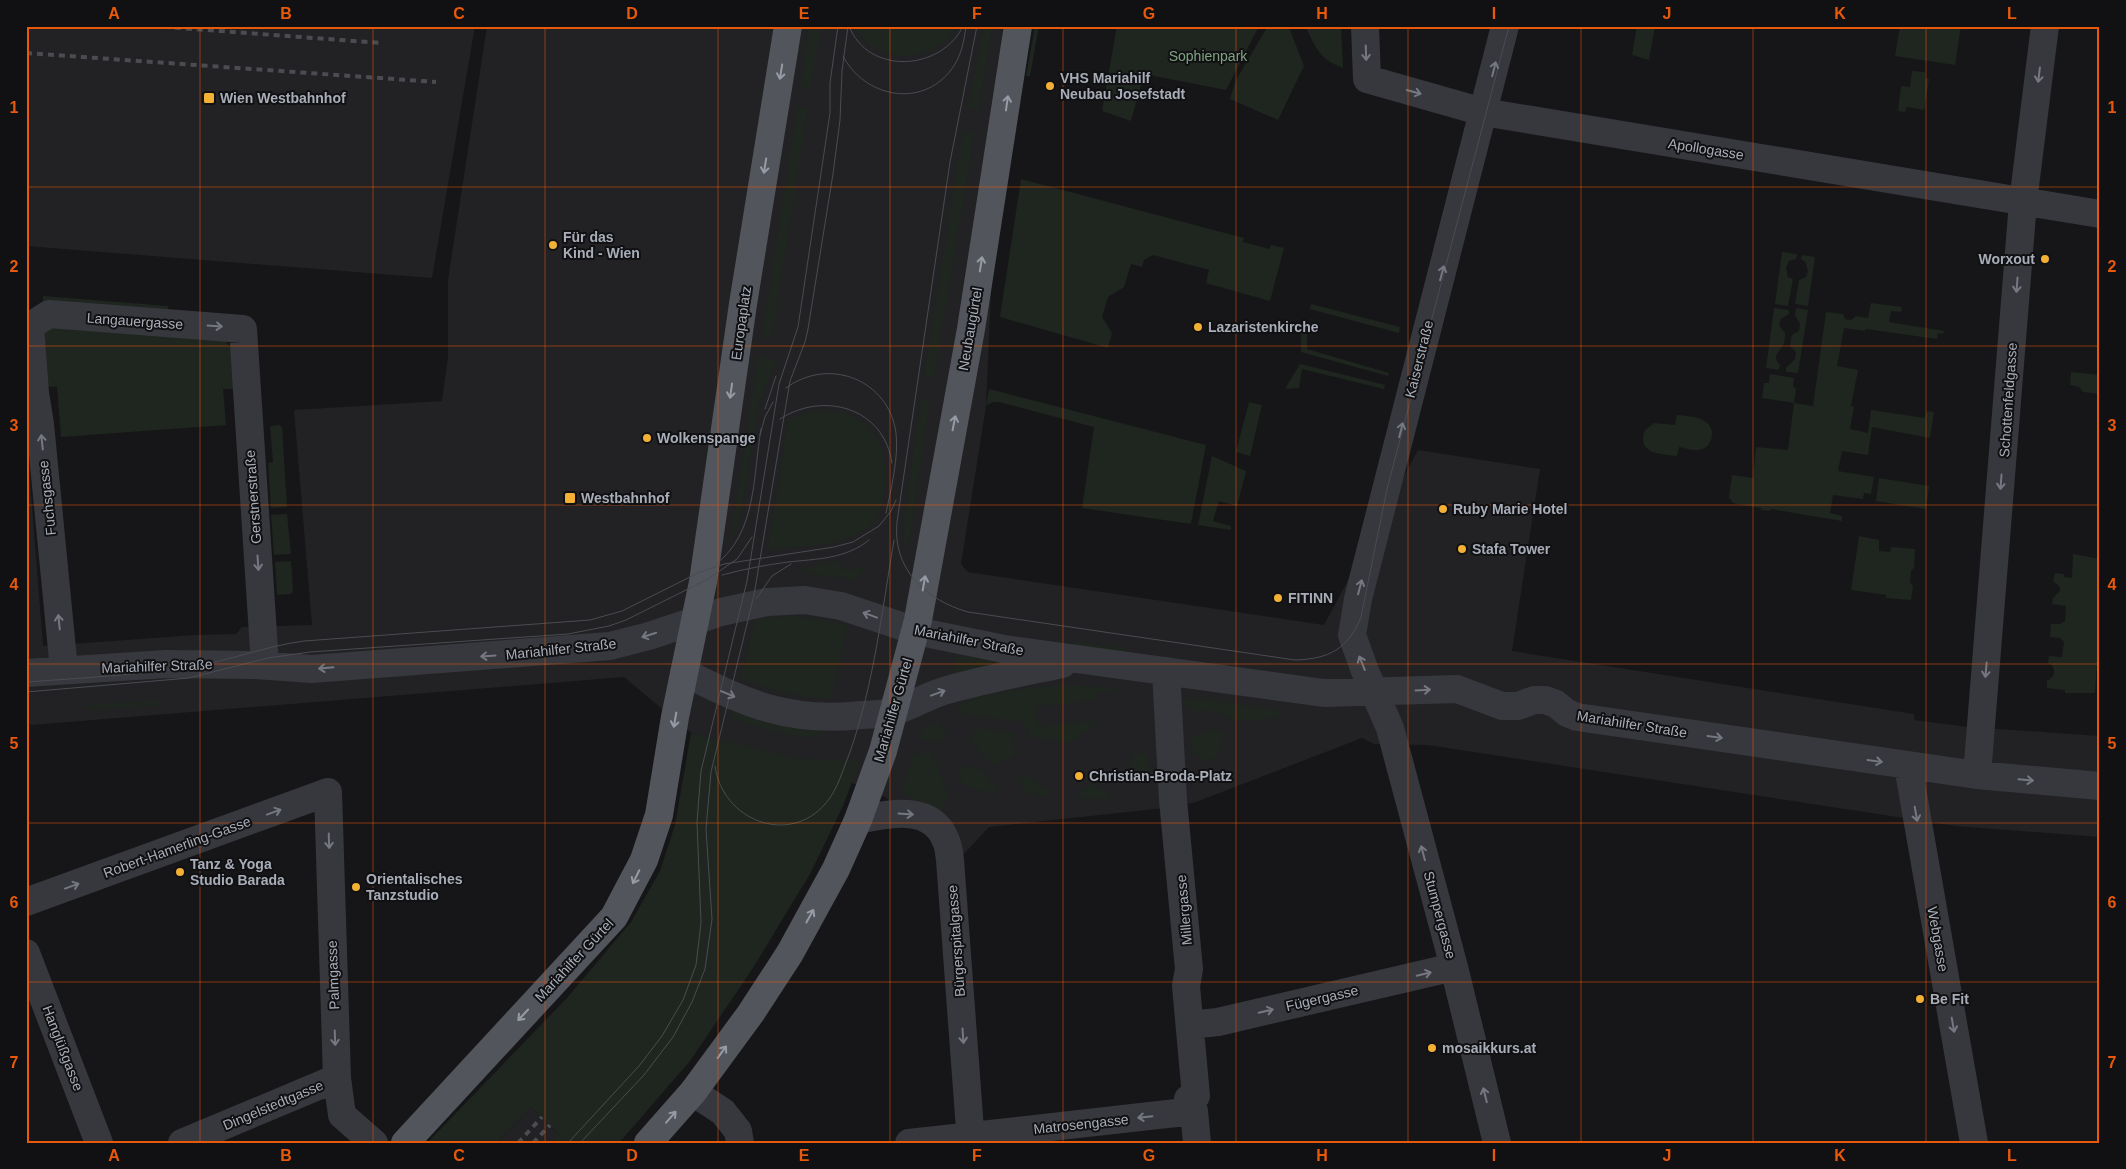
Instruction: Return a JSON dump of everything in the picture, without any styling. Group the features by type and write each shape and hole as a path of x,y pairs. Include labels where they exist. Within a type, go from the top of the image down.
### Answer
{"main road":[{"name":"Europaplatz","path":"695,620 705,570 743,304 788,26"},
{"name":"Neubaugürtel","path":"916,631 971,329 1018,26"},
{"name":"Mariahilfer Gürtel","path":"405,1143 614,917 644,860 659,815 695,620"},
{"name":"Mariahilfer Gürtel","path":"648,1143 693,1092 751,1013 790,953 833,875 858,820 883,751 916,631"}],"street":[{"name":"Apollogasse","path":"1365,26 1367,79 1483,112 2100,214"},
{"name":"Kaiserstraße","path":"1374,690 1364,671 1352,635 1358,598 1505,26"},
{"name":"Schottenfeldgasse","path":"1977,775 2023,202 2045,26"},
{"name":"Langauergasse","path":"28,326 49,314 243,328"},
{"name":"Fuchsgasse","path":"28,326 34,393 40,424 64,670"},
{"name":"Gerstnerstraße","path":"243,328 265,665"},
{"name":"Mariahilfer Straße","path":"26,673 166,664 265,665 312,669 610,646 649,636 695,620 767,602 805,600 841,606 916,631 1004,649 1324,693 1457,689 1502,706 1518,706 1534,700 1546,700 1577,717 1908,766 1977,775 2100,786"},
{"name":"Mariahilfer Straße","path":"684,672 730,695 782,713 826,718 893,712 934,694 980,681 1083,660"},
{"name":"Millergasse","path":"1166,671 1173,800 1189,969 1186,986 1196,1096 1188,1099 1194,1111 1197,1143"},
{"name":"Stumpergasse","path":"1374,690 1390,728 1454,968 1497,1143"},
{"name":"Webgasse","path":"1908,766 1974,1143"},
{"name":"Robert-Hamerling-Gasse","path":"26,902 328,792"},
{"name":"Palmgasse","path":"328,792 337,1078 342,1115 374,1143"},
{"name":"Bürgerspitalgasse","path":"858,820 886,814 913,814 927,819 938,828 946,841 950,860 971,1140"},
{"name":"Hanglüßgasse","path":"26,953 99,1143"},
{"name":"Fügergasse","path":"1190,1025 1218,1022 1454,968"},
{"name":"Dingelstedtgasse","path":"182,1143 337,1078"},
{"path":"693,1092 723,1112 738,1131 740,1143"},
{"name":"Matrosengasse","path":"909,1143 971,1140 1194,1111"}],"shaded area":[{"path":"26,26 475,26 432,278 26,246"},
{"path":"487,26 1003,26 986,406 961,564 968,572 1324,625 1418,450 1540,469 1512,651 1914,714 1914,720 1968,727 2100,736 2100,837 1956,826 1428,745 1374,744 1362,738 1196,802 1174,807 989,827 963,855 889,802 887,798 843,779 691,733 624,677 31,725 26,719 26,430 43,646 195,635 236,634 242,627 312,625 294,410 442,401 448,357 448,280"},
{"path":"531,1107 560,1135 552,1143 496,1143"}],"green space":[{"path":"809,26 821,26 811,88 800,86"},
{"path":"855,26 957,26 947,39 935,48 921,54 906,56 876,49 864,40"},
{"path":"984,26 992,26 979,110 968,109"},
{"path":"1035,26 1039,26 1030,76 1026,76"},
{"name":"Sophienpark","path":"1117,26 1259,26 1226,90 1144,74 1131,121 1102,111"},
{"path":"1268,26 1282,26 1290,30 1304,66 1278,120 1230,99 1236,80"},
{"path":"1305,26 1341,26 1343,68 1323,57"},
{"path":"1637,26 1655,26 1649,60 1632,55"},
{"path":"1900,26 1945,28 1961,26 1955,65 1895,56"},
{"path":"1912,71 1925,72 1925,78 1929,79 1924,110 1907,107 1905,112 1898,111 1901,86 1910,87"},
{"path":"797,107 808,108 772,339 762,338"},
{"path":"963,130 975,132 934,378 924,377"},
{"path":"1021,179 1244,238 1243,242 1270,249 1271,245 1284,248 1270,301 1206,283 1209,270 1153,255 1144,260 1142,267 1131,264 1124,287 1108,297 1102,317 1112,333 1108,348 1000,317"},
{"path":"1782,252 1797,254 1796,259 1789,261 1786,268 1788,277 1793,279 1788,306 1775,304"},
{"path":"1802,255 1815,257 1808,306 1795,304 1799,280 1806,277 1808,271 1805,261 1801,259"},
{"path":"43,296 168,306 168,316 43,303"},
{"path":"1871,303 1902,307 1901,312 1891,311 1889,322 1944,331 1943,334 1938,333 1937,339 1866,329 1865,331 1844,328 1837,366 1858,370 1851,406 1854,407 1850,429 1868,433 1871,410 1925,418 1927,411 1934,412 1930,438 1872,427 1868,455 1842,451 1838,471 1874,477 1871,494 1864,493 1863,499 1833,495 1830,513 1842,516 1842,521 1771,509 1770,511 1761,510 1761,508 1733,503 1729,497 1732,475 1753,478 1756,447 1788,450 1794,403 1813,406 1826,312 1843,314 1845,319 1851,320 1856,316 1868,318"},
{"path":"1311,304 1400,327 1399,333 1310,309"},
{"path":"1774,308 1789,310 1789,314 1781,319 1779,325 1785,333 1785,339 1783,346 1776,356 1777,362 1780,365 1779,370 1766,368"},
{"path":"1796,308 1808,310 1798,373 1786,372 1786,368 1795,359 1796,352 1790,346 1792,335 1799,331 1800,324 1795,315"},
{"path":"1301,324 1307,324 1307,349 1389,373 1388,376 1301,352"},
{"path":"54,325 218,336 230,347 237,366 239,389 223,389 226,425 61,437 57,387 40,386 39,340 46,330"},
{"path":"758,356 777,360 759,404 741,513 734,536 731,535"},
{"path":"1300,364 1385,385 1384,389 1302,369 1299,388 1285,389"},
{"path":"2071,372 2100,375 2100,394 2083,392 2079,387 2070,385"},
{"path":"1770,374 1794,378 1793,387 1796,388 1794,403 1762,398 1764,383 1769,383"},
{"path":"989,389 1206,445 1191,524 1082,508 1094,427 999,402 993,402 986,406"},
{"path":"921,399 930,400 909,543 904,542 903,528"},
{"path":"1249,402 1262,405 1250,456 1236,452"},
{"path":"817,410 848,414 869,427 876,437 884,458 885,470 884,494 880,509 876,518 869,526 854,536 831,543 768,550 788,420"},
{"path":"1677,415 1697,418 1710,426 1712,435 1707,446 1697,450 1679,447 1677,456 1657,453 1647,448 1643,438 1645,430 1654,423 1675,425"},
{"path":"279,425 282,427 287,507 271,508 268,463 273,462 270,426"},
{"path":"1212,456 1246,471 1237,506 1219,501 1213,521 1231,526 1231,530 1198,525"},
{"path":"1879,478 1929,486 1926,509 1876,501"},
{"path":"287,514 291,554 274,555 271,515"},
{"path":"1859,536 1879,540 1879,551 1890,552 1891,547 1915,549 1914,568 1911,571 1910,582 1913,586 1911,600 1886,598 1886,595 1851,590"},
{"path":"2073,554 2100,559 2100,662 2097,662 2095,693 2065,693 2065,690 2047,688 2047,681 2054,673 2052,665 2048,663 2049,656 2062,657 2064,642 2060,638 2050,637 2051,624 2060,624 2065,621 2066,606 2052,604 2053,598 2060,591 2060,587 2053,581 2055,573 2064,574 2064,577 2072,578"},
{"path":"839,560 841,570 862,568 864,570 856,580 794,571"},
{"path":"291,561 293,591 291,594 277,595 275,562"},
{"path":"790,616 829,621 848,626 831,699 784,693 740,679 756,619"},
{"path":"1076,641 1125,648 1125,655 1075,651"},
{"path":"956,654 1027,665 951,683"},
{"path":"1062,685 1119,688 1118,691 1095,693 1094,700 1035,707 1038,727 1096,720 1097,723 1070,743 1030,737 1023,722 960,714 957,705 995,693"},
{"path":"1193,698 1282,711 1277,718 1237,721 1210,710 1195,712 1185,705 1182,700"},
{"path":"162,700 162,705 86,710 86,705"},
{"path":"733,709 823,727 822,736 820,738 797,736 752,725 730,717"},
{"path":"938,722 947,732 943,743 919,738 922,729"},
{"path":"975,728 1013,733 1015,756 992,765 970,740"},
{"path":"1217,728 1225,734 1221,740 1222,743 1216,758 1205,761 1192,752 1192,737"},
{"path":"691,733 795,758 860,761 843,806 810,874 751,971 690,1061 619,1143 552,1143 559,1134 531,1107 496,1143 427,1143 566,999 631,922 660,871 675,825"},
{"path":"931,753 949,795 941,810 906,795 902,788 914,754"},
{"path":"1147,753 1150,777 1142,783 1128,773 1132,754"},
{"path":"963,765 981,769 997,791 994,796 962,783 957,774"},
{"path":"1028,773 1048,792 1046,797 1028,793 1015,781"},
{"path":"1093,783 1111,796 1110,798 1080,799 1079,793"}],"tram line":[{"path":"568,1143 639,1066 662,1036 683,1000 696,965 701,923 697,822 701,771 747,581 779,384 798,327 830,113 830,83 838,26"},
{"path":"580,1143 644,1075 673,1037 692,1002 705,969 712,919 706,829 711,772 754,595 790,381 808,329 833,174 840,120 842,71 848,26"},
{"path":"849,26 858,42 872,53 888,60 905,62 923,59 939,52 953,41 963,26"},
{"path":"843,56 852,70 878,89 909,94 924,90 939,82 951,70 962,49 966,26"},
{"path":"977,26 950,162 897,522 897,539 900,554 906,568 926,591 953,607 968,612 1295,660 1318,657 1336,650 1350,637 1361,617 1387,489 1509,26"},
{"path":"786,388 803,379 820,374 838,374 854,379 869,387 882,399 891,415 897,442 894,473 886,513"},
{"path":"765,409 776,376"},
{"path":"760,435 765,417 773,402"},
{"path":"780,419 797,411 815,406 832,406 849,410 864,417 877,429 887,444 892,463"},
{"path":"716,564 729,551 739,536 746,520 754,484 761,429"},
{"path":"26,682 174,669 209,663 304,641 590,620 622,611 698,573 724,564 834,547 853,542 879,526 891,511 896,500"},
{"path":"26,692 189,678 268,658 310,652 568,634 609,626 626,620 708,579 737,559 752,537"},
{"path":"722,575 772,564 841,555 869,540"},
{"path":"715,766 720,785 730,801 743,813 759,821 776,825 794,823 811,816 826,803 834,792 850,752 865,700 894,540"},
{"path":"756,599 772,576 791,564"}],"railway":[{"path":"153,26 381,43"},
{"path":"26,53 436,82"},
{"path":"518,1143 542,1117"},
{"path":"533,1143 550,1125"}],"place":[{"name":"VHS Mariahilf Neubau Josefstadt","path":"1050,86"},
{"name":"Wien Westbahnhof","path":"209,98"},
{"name":"Für das Kind - Wien","path":"553,245"},
{"name":"Worxout","path":"2045,259"},
{"name":"Lazaristenkirche","path":"1198,327"},
{"name":"Wolkenspange","path":"647,438"},
{"name":"Westbahnhof","path":"570,498"},
{"name":"Ruby Marie Hotel","path":"1443,509"},
{"name":"Stafa Tower","path":"1462,549"},
{"name":"FITINN","path":"1278,598"},
{"name":"Christian-Broda-Platz","path":"1079,776"},
{"name":"Tanz & Yoga Studio Barada","path":"180,872"},
{"name":"Orientalisches Tanzstudio","path":"356,887"},
{"name":"Be Fit","path":"1920,999"},
{"name":"mosaikkurs.at","path":"1432,1048"}]}
